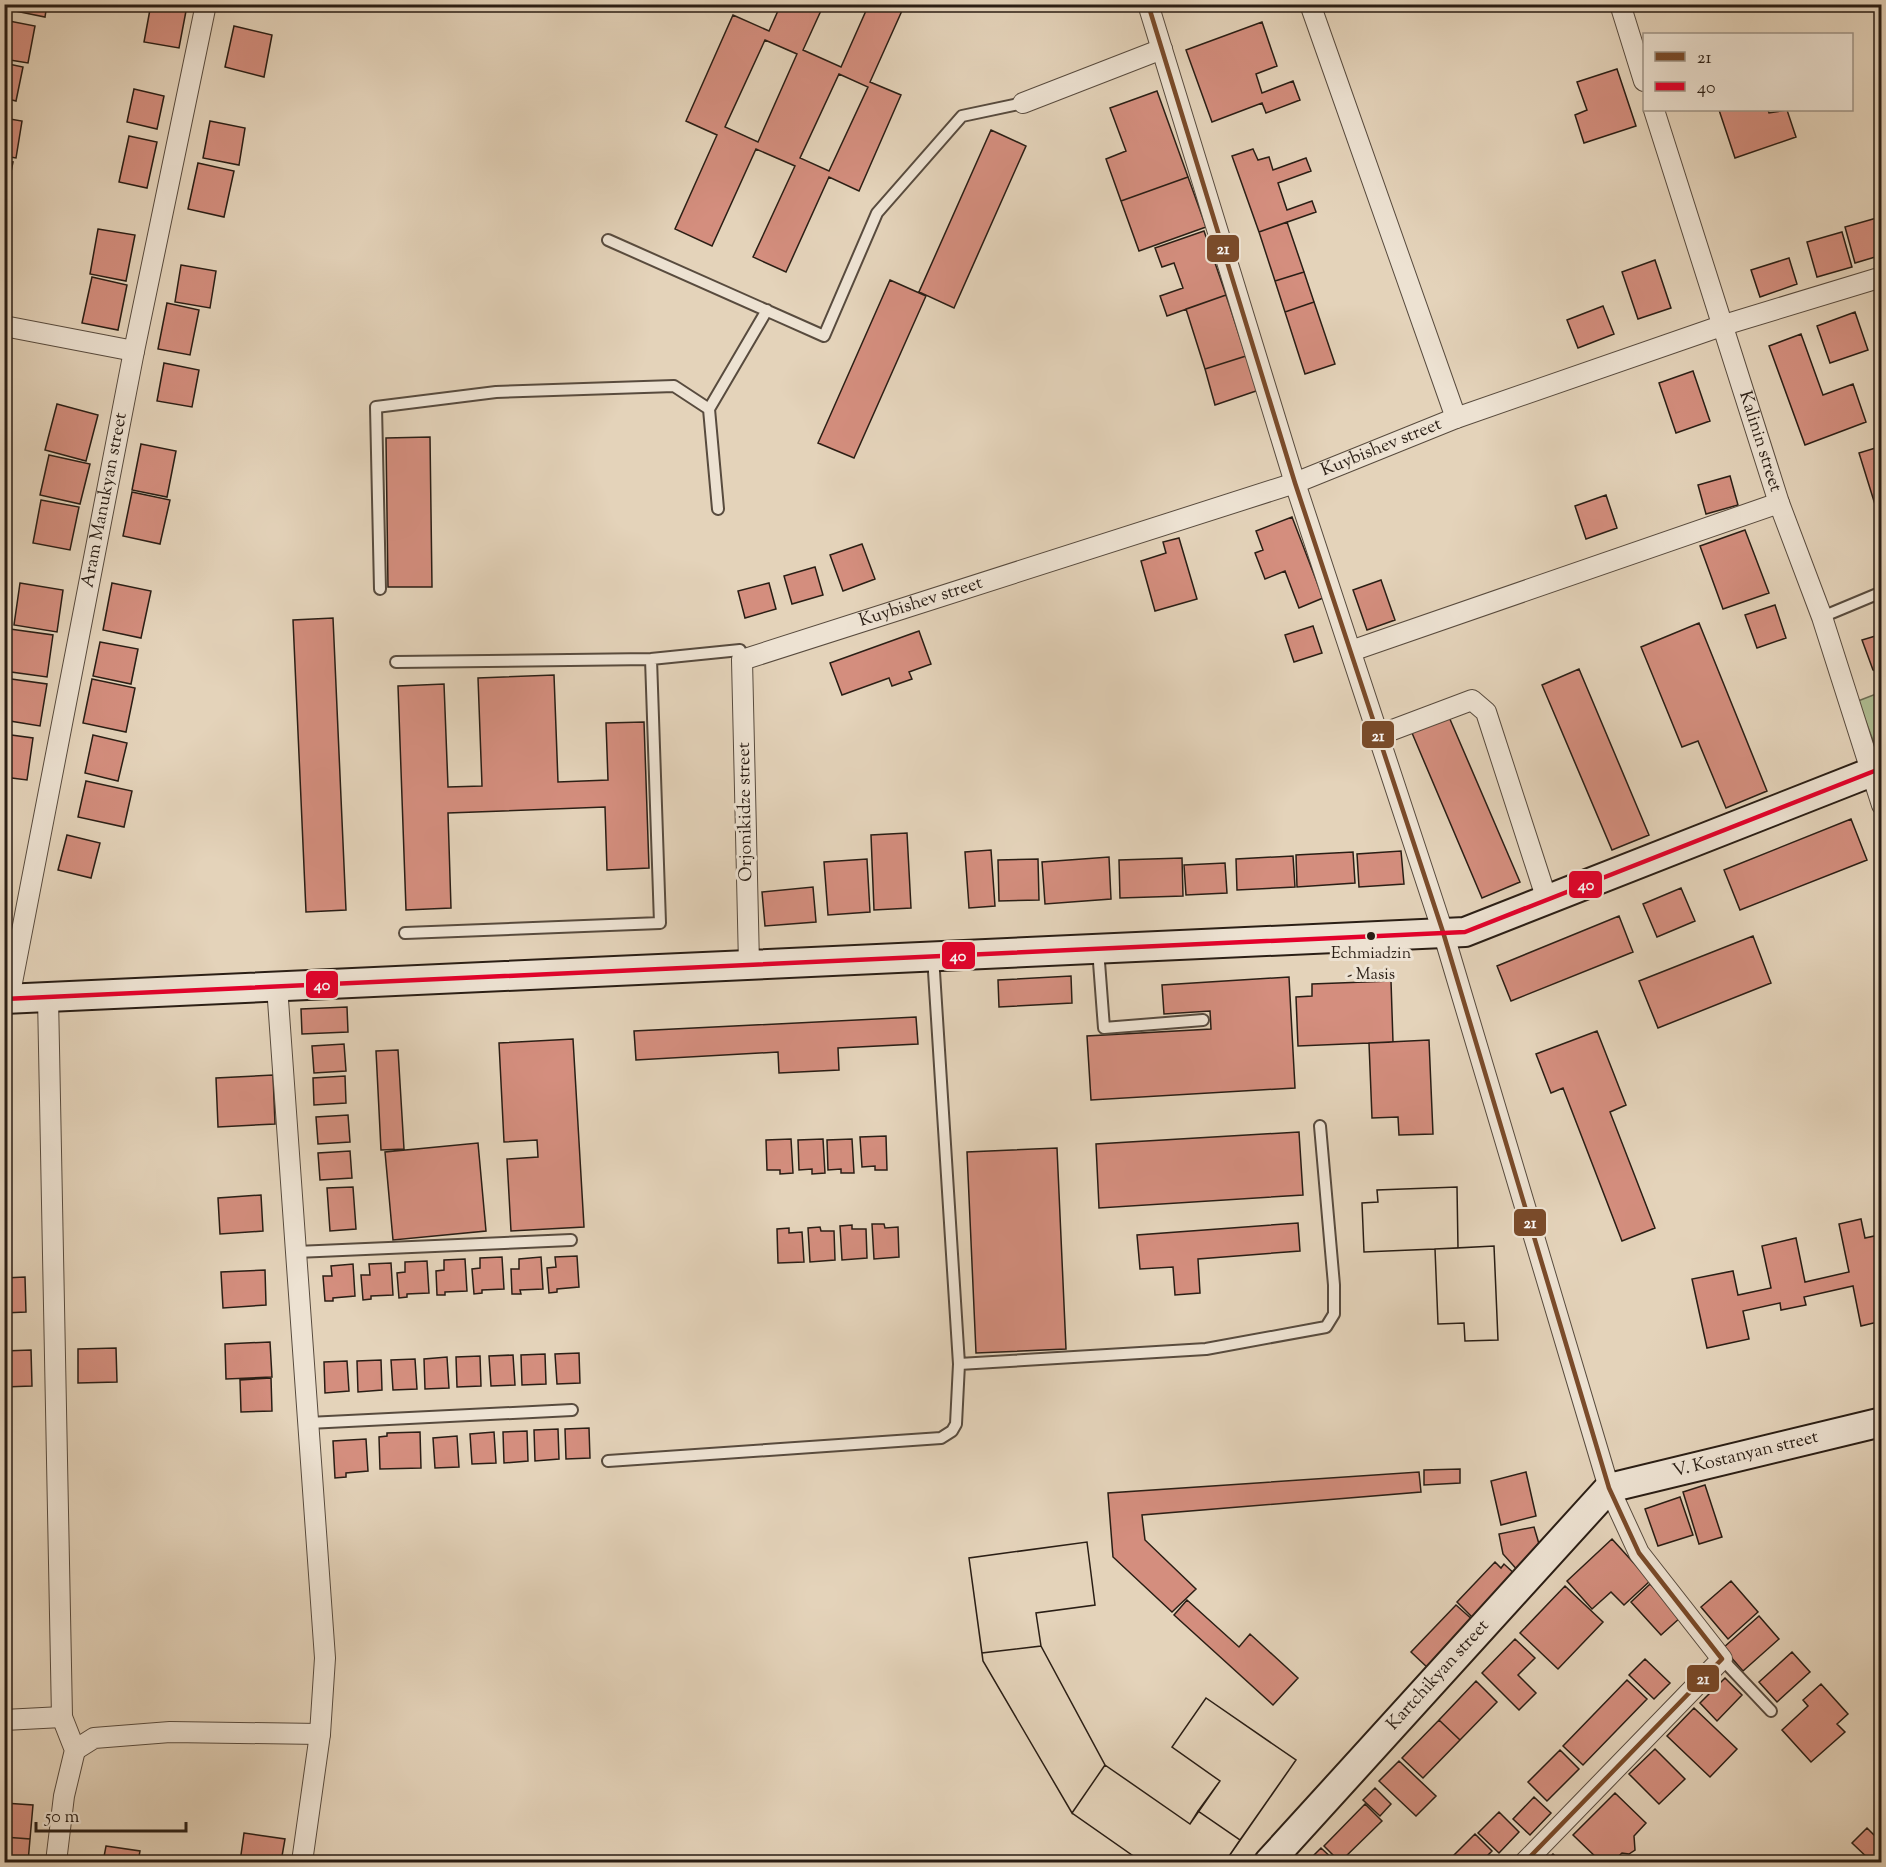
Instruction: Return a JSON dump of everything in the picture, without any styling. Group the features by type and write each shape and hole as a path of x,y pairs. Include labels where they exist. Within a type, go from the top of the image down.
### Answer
{"main road":[{"path":"7,998 1465,932 1876,770"},
{"name":"V. Kostanyan street","path":"1610,1488 1881,1422"},
{"name":"Kartchikyan street","path":"1269,1863 1610,1488"}],"street":[{"name":"Aram Manukyan street","path":"7,998 134,351 206,4"},
{"path":"1148,4 1296,483 1443,932 1610,1488 1640,1553 1722,1659 1526,1863"},
{"path":"1310,4 1456,418"},
{"path":"1620,4 1643,78"},
{"path":"1023,103 1162,49"},
{"name":"Kalinin street","path":"1654,111 1779,503 1876,770 1881,805"},
{"name":"Kuybishev street","path":"741,655 1296,483 1456,418 1724,325 1881,277"},
{"path":"4,326 134,351"},
{"path":"1352,651 1779,503"},
{"name":"Orjonikidze street","path":"741,655 749,964"},
{"path":"1379,735 1472,700 1480,704 1486,712 1547,900"},
{"path":"277,986 325,1658 320,1734 302,1863"},
{"path":"48,997 62,1717 75,1749 64,1796 56,1863"},
{"path":"4,1720 62,1717"},
{"path":"75,1749 94,1738 171,1732 320,1734"}],"lane":[{"path":"608,240 824,336 876,213 962,116 1023,103"},
{"path":"718,509 709,409 767,310"},
{"path":"380,590 376,407 496,392 674,386 709,409"},
{"path":"1822,617 1881,592"},
{"path":"396,662 741,655"},
{"path":"405,933 660,923 651,658"},
{"path":"1098,948 1104,1028 1203,1020"},
{"path":"608,1461 941,1438 952,1431 956,1424 959,1364 933,956"},
{"path":"959,1364 1206,1349 1326,1327 1334,1314 1334,1285 1320,1126"},
{"path":"296,1252 571,1240"},
{"path":"308,1423 572,1410"},
{"path":"1722,1659 1771,1711"}],"green space":[{"path":"1881,692 1881,741 1874,743 1858,701"}],"building":[{"path":"11,4 47,4 45,17 10,10"},
{"path":"151,4 186,11 179,48 144,42"},
{"path":"781,4 824,4 803,50 841,67 869,4 905,4 870,82 901,95 859,191 829,177 786,272 753,257 795,166 756,149 712,246 675,229 717,135 686,121 733,15 769,31","holes":["765,40 797,54 758,142 725,127","839,74 868,87 829,171 800,158"]},
{"path":"4,20 35,26 28,63 4,59"},
{"path":"1262,22 1277,66 1256,74 1262,93 1293,81 1300,100 1266,113 1262,103 1212,122 1186,50"},
{"path":"234,26 272,35 264,77 225,67"},
{"path":"4,63 23,67 16,101 4,98"},
{"path":"1617,69 1636,126 1584,143 1575,115 1587,110 1577,82"},
{"path":"134,89 164,96 157,129 127,122"},
{"path":"1157,91 1188,177 1121,201 1106,159 1126,151 1110,108"},
{"path":"1719,111 1768,111 1769,113 1787,111 1796,137 1735,158"},
{"path":"4,118 22,121 16,158 4,156"},
{"path":"210,121 245,128 239,165 203,158"},
{"path":"991,130 1026,146 954,308 919,292"},
{"path":"129,136 157,142 147,188 119,182"},
{"path":"1253,149 1258,160 1269,157 1273,170 1306,158 1311,171 1278,183 1287,210 1312,201 1316,212 1259,232 1232,156"},
{"path":"4,161 13,162 4,207"},
{"path":"198,163 234,171 224,217 188,209"},
{"path":"1188,177 1206,227 1139,251 1121,201"},
{"path":"1880,217 1882,255 1855,263 1845,227"},
{"path":"1287,222 1304,272 1275,281 1259,232"},
{"path":"98,229 135,235 126,281 90,274"},
{"path":"1204,231 1226,295 1167,316 1160,296 1183,288 1174,263 1162,267 1155,248"},
{"path":"1842,232 1852,267 1817,277 1807,242"},
{"path":"1789,258 1797,284 1760,297 1751,270"},
{"path":"1655,260 1671,308 1638,319 1622,272"},
{"path":"181,265 216,271 210,308 175,302"},
{"path":"1304,272 1314,302 1285,312 1275,281"},
{"path":"92,277 127,285 118,330 82,323"},
{"path":"890,280 926,296 854,458 818,443"},
{"path":"1226,295 1246,356 1205,369 1186,309"},
{"path":"1314,302 1335,364 1305,374 1285,312"},
{"path":"167,303 199,310 190,355 158,349"},
{"path":"1603,306 1614,334 1578,348 1567,320"},
{"path":"1855,312 1868,350 1830,363 1817,326"},
{"path":"1801,334 1823,395 1853,384 1866,422 1805,445 1769,346"},
{"path":"1246,356 1259,390 1215,405 1205,369"},
{"path":"164,363 199,370 192,407 157,401"},
{"path":"1693,371 1710,421 1676,433 1659,383"},
{"path":"57,404 98,415 86,461 45,450"},
{"path":"430,437 432,587 388,587 386,438"},
{"path":"141,444 176,451 167,497 132,490"},
{"path":"1882,446 1882,527 1859,453"},
{"path":"49,455 90,464 80,504 40,495"},
{"path":"1730,476 1738,505 1706,514 1698,485"},
{"path":"132,492 170,500 160,544 123,536"},
{"path":"1606,495 1617,528 1586,539 1575,506"},
{"path":"41,500 79,507 70,550 33,543"},
{"path":"1292,517 1323,598 1299,608 1285,571 1265,579 1255,553 1263,550 1256,531"},
{"path":"1745,530 1769,593 1723,609 1700,546"},
{"path":"1179,538 1197,599 1155,611 1141,561 1166,553 1163,542"},
{"path":"862,544 875,579 843,591 830,555"},
{"path":"815,567 823,595 792,604 784,576"},
{"path":"1381,580 1395,620 1367,630 1353,590"},
{"path":"20,583 63,590 57,632 14,625"},
{"path":"112,583 151,591 141,638 103,630"},
{"path":"769,583 776,609 745,618 738,591"},
{"path":"1775,605 1786,638 1757,648 1745,615"},
{"path":"333,618 346,910 306,912 293,620"},
{"path":"1699,623 1767,791 1726,808 1698,741 1682,747 1641,647"},
{"path":"1313,626 1322,653 1294,662 1285,635"},
{"path":"10,629 53,635 47,677 4,671"},
{"path":"919,631 931,664 909,672 912,679 892,686 889,678 842,695 830,663"},
{"path":"1882,634 1881,674 1873,670 1862,640"},
{"path":"100,642 138,649 131,684 93,676"},
{"path":"1579,669 1649,835 1612,850 1542,685"},
{"path":"554,675 558,782 608,780 606,723 644,722 649,868 607,870 605,807 448,813 451,908 406,910 398,686 444,684 448,787 482,786 478,678"},
{"path":"4,678 47,684 40,726 4,720"},
{"path":"92,679 135,688 126,732 83,723"},
{"path":"1449,717 1520,882 1482,898 1412,733"},
{"path":"4,734 33,738 27,780 4,777"},
{"path":"93,735 127,743 118,781 85,773"},
{"path":"86,781 132,791 124,827 78,817"},
{"path":"1851,819 1867,860 1740,910 1724,870"},
{"path":"907,833 911,908 874,910 871,835"},
{"path":"67,835 100,843 91,878 58,870"},
{"path":"991,850 995,906 969,908 965,852"},
{"path":"1401,851 1404,884 1359,887 1357,854"},
{"path":"1353,852 1355,883 1297,887 1296,855"},
{"path":"1293,856 1295,887 1237,890 1236,859"},
{"path":"1109,857 1111,899 1045,904 1042,862"},
{"path":"1182,858 1183,896 1120,898 1119,860"},
{"path":"867,859 870,912 828,915 824,862"},
{"path":"1038,859 1039,900 999,901 998,860"},
{"path":"1225,863 1227,893 1186,895 1184,865"},
{"path":"813,887 816,922 765,926 762,892"},
{"path":"1681,888 1695,921 1657,937 1643,904"},
{"path":"1619,916 1633,952 1511,1001 1497,966"},
{"path":"1753,936 1771,983 1658,1028 1639,981"},
{"path":"1071,976 1072,1003 999,1007 998,980"},
{"path":"1289,977 1295,1088 1091,1100 1087,1036 1211,1029 1210,1011 1164,1014 1162,985"},
{"path":"1391,981 1393,1042 1298,1046 1296,997 1312,996 1312,984"},
{"path":"347,1007 348,1032 302,1034 301,1009"},
{"path":"916,1017 918,1044 838,1048 839,1070 779,1073 778,1052 636,1060 634,1031"},
{"path":"1597,1031 1626,1105 1610,1112 1655,1228 1622,1241 1563,1088 1551,1093 1536,1054"},
{"path":"573,1039 584,1227 511,1231 507,1159 538,1157 537,1140 504,1142 499,1043"},
{"path":"1429,1040 1433,1134 1399,1135 1398,1117 1372,1118 1369,1043"},
{"path":"344,1044 346,1071 314,1073 312,1046"},
{"path":"398,1050 404,1149 381,1150 376,1051"},
{"path":"273,1075 275,1124 218,1127 216,1078"},
{"path":"345,1076 346,1103 314,1105 313,1078"},
{"path":"348,1115 350,1142 318,1144 316,1117"},
{"path":"1299,1132 1303,1195 1099,1208 1096,1144"},
{"path":"886,1136 887,1170 875,1170 875,1166 862,1167 860,1137"},
{"path":"791,1139 793,1173 780,1174 780,1170 767,1170 766,1140"},
{"path":"823,1139 825,1173 812,1174 812,1169 799,1170 798,1140"},
{"path":"852,1139 854,1173 841,1173 841,1169 828,1170 827,1140"},
{"path":"478,1143 486,1231 393,1240 385,1152"},
{"path":"1057,1148 1066,1349 976,1353 967,1152"},
{"path":"350,1151 352,1178 320,1180 318,1153"},
{"path":"353,1187 356,1229 330,1231 327,1188"},
{"path":"1457,1187 1458,1248 1494,1246 1498,1340 1465,1341 1464,1323 1438,1324 1435,1249 1364,1252 1362,1203 1378,1202 1377,1190"},
{"path":"1457,1187 1458,1248 1364,1252 1362,1203 1378,1202 1377,1190"},
{"path":"261,1195 263,1231 220,1234 218,1198"},
{"path":"1861,1219 1865,1238 1879,1235 1882,1246 1882,1321 1861,1326 1853,1286 1804,1297 1806,1305 1781,1310 1780,1303 1743,1311 1749,1339 1707,1348 1692,1279 1733,1271 1738,1295 1771,1288 1762,1246 1796,1238 1805,1282 1849,1272 1839,1224"},
{"path":"1298,1223 1300,1251 1198,1259 1200,1293 1175,1295 1173,1267 1140,1269 1137,1235"},
{"path":"872,1224 884,1224 885,1228 898,1227 899,1257 874,1259"},
{"path":"852,1225 852,1229 866,1229 867,1258 842,1260 840,1226"},
{"path":"820,1227 821,1231 834,1231 835,1260 810,1262 808,1228"},
{"path":"789,1228 789,1233 802,1232 804,1262 778,1263 777,1229"},
{"path":"1494,1246 1498,1340 1465,1341 1464,1323 1438,1324 1435,1249"},
{"path":"577,1256 579,1287 557,1289 557,1292 549,1293 547,1268 556,1267 555,1257"},
{"path":"502,1257 504,1289 482,1290 482,1293 474,1294 472,1269 480,1268 480,1258"},
{"path":"541,1257 543,1289 520,1290 521,1294 512,1294 511,1269 519,1269 519,1259"},
{"path":"465,1259 467,1291 445,1292 445,1295 437,1295 436,1271 444,1270 444,1260"},
{"path":"427,1261 429,1293 407,1294 407,1297 399,1298 397,1273 405,1272 405,1262"},
{"path":"391,1263 393,1295 371,1296 371,1299 363,1300 361,1275 370,1275 369,1264"},
{"path":"353,1264 355,1296 325,1301 323,1276 332,1276 331,1266"},
{"path":"265,1270 266,1305 223,1308 221,1272"},
{"path":"25,1277 26,1312 4,1313 4,1278"},
{"path":"4,1315 10,1315 11,1349 4,1350"},
{"path":"270,1342 272,1377 226,1379 225,1344"},
{"path":"116,1348 117,1382 78,1383 78,1349"},
{"path":"31,1350 32,1386 4,1387 4,1351"},
{"path":"579,1353 580,1383 557,1384 555,1354"},
{"path":"545,1354 546,1384 522,1385 521,1355"},
{"path":"513,1355 515,1385 491,1386 489,1356"},
{"path":"480,1356 481,1386 457,1387 456,1357"},
{"path":"447,1357 449,1388 425,1389 424,1359"},
{"path":"415,1359 417,1389 393,1390 391,1360"},
{"path":"381,1360 382,1390 358,1392 357,1361"},
{"path":"347,1361 349,1391 325,1393 324,1362"},
{"path":"271,1378 272,1411 241,1412 240,1380"},
{"path":"589,1428 590,1458 566,1459 565,1429"},
{"path":"558,1429 559,1459 535,1461 534,1430"},
{"path":"527,1431 528,1461 504,1463 503,1432"},
{"path":"420,1432 421,1468 380,1469 379,1437 387,1436 387,1433"},
{"path":"494,1432 496,1463 472,1464 470,1434"},
{"path":"457,1436 459,1467 435,1468 433,1438"},
{"path":"366,1439 368,1471 346,1473 346,1477 335,1478 333,1441"},
{"path":"1460,1469 1460,1483 1424,1485 1424,1470"},
{"path":"1419,1472 1421,1492 1142,1515 1145,1540 1196,1589 1172,1612 1113,1557 1108,1493"},
{"path":"1526,1472 1536,1516 1501,1525 1491,1481"},
{"path":"1705,1485 1722,1537 1699,1544 1683,1492"},
{"path":"1680,1497 1693,1535 1658,1546 1645,1509"},
{"path":"1534,1527 1539,1544 1520,1573 1503,1554 1499,1534"},
{"path":"1612,1539 1650,1581 1624,1605 1611,1592 1592,1609 1567,1581"},
{"path":"1087,1542 1095,1605 1036,1613 1041,1646 1105,1765 1190,1824 1220,1781 1172,1747 1206,1698 1296,1760 1225,1862 1142,1862 1072,1813 983,1661 969,1558"},
{"path":"1087,1542 1095,1605 1036,1613 1041,1646 982,1653 969,1558"},
{"path":"1495,1562 1501,1568 1504,1564 1517,1576 1475,1620 1457,1602"},
{"path":"1731,1581 1758,1612 1728,1639 1701,1607"},
{"path":"1650,1584 1681,1617 1661,1635 1631,1602"},
{"path":"1565,1586 1603,1622 1558,1669 1520,1633"},
{"path":"1187,1600 1239,1647 1250,1634 1298,1678 1273,1705 1174,1615"},
{"path":"1456,1605 1474,1621 1429,1669 1411,1652"},
{"path":"1759,1616 1779,1639 1743,1671 1723,1648"},
{"path":"1515,1639 1535,1658 1518,1675 1536,1693 1519,1710 1482,1673"},
{"path":"1041,1646 1105,1765 1072,1813 983,1661 982,1653"},
{"path":"1792,1652 1810,1672 1777,1702 1759,1682"},
{"path":"1645,1659 1670,1683 1654,1699 1629,1675"},
{"path":"1725,1678 1742,1695 1717,1721 1700,1703"},
{"path":"1627,1680 1647,1699 1583,1765 1563,1746"},
{"path":"1476,1681 1497,1702 1460,1740 1439,1720"},
{"path":"1821,1684 1848,1714 1837,1724 1845,1732 1811,1762 1782,1730 1808,1706 1803,1700"},
{"path":"1206,1698 1296,1760 1240,1840 1198,1811 1220,1781 1172,1747"},
{"path":"1694,1708 1737,1749 1710,1777 1667,1736"},
{"path":"1439,1720 1460,1740 1423,1778 1402,1758"},
{"path":"1655,1749 1685,1779 1659,1804 1629,1774"},
{"path":"1560,1750 1579,1769 1547,1801 1528,1782"},
{"path":"1399,1761 1436,1796 1416,1816 1379,1781"},
{"path":"1105,1765 1190,1824 1198,1811 1240,1840 1225,1862 1142,1862 1072,1813"},
{"path":"1375,1788 1391,1804 1380,1816 1363,1800"},
{"path":"1615,1793 1646,1823 1634,1836 1635,1850 1629,1854 1622,1853 1612,1862 1601,1862 1573,1835"},
{"path":"1534,1797 1551,1813 1530,1835 1513,1819"},
{"path":"4,1803 33,1805 30,1839 4,1837"},
{"path":"1365,1804 1382,1821 1340,1862 1324,1846"},
{"path":"1499,1812 1519,1832 1499,1853 1478,1833"},
{"path":"1867,1828 1882,1843 1882,1862 1872,1862 1852,1843"},
{"path":"244,1833 285,1839 281,1862 240,1862"},
{"path":"1475,1834 1492,1851 1481,1862 1453,1862 1450,1859"},
{"path":"4,1837 30,1839 28,1862 4,1862"},
{"path":"106,1846 140,1851 138,1862 103,1862"},
{"path":"1321,1848 1336,1862 1307,1862"},
{"path":"1553,1854 1562,1862 1545,1862"}],"transit line":[{"name":"21","path":"1148,4 1295,483 1443,932 1609,1488 1639,1553 1722,1659 1525,1862"},
{"name":"40","path":"4,999 1465,932 1882,768"}],"place":[{"name":"Echmiadzin - Masis","path":"1371,936"}]}
